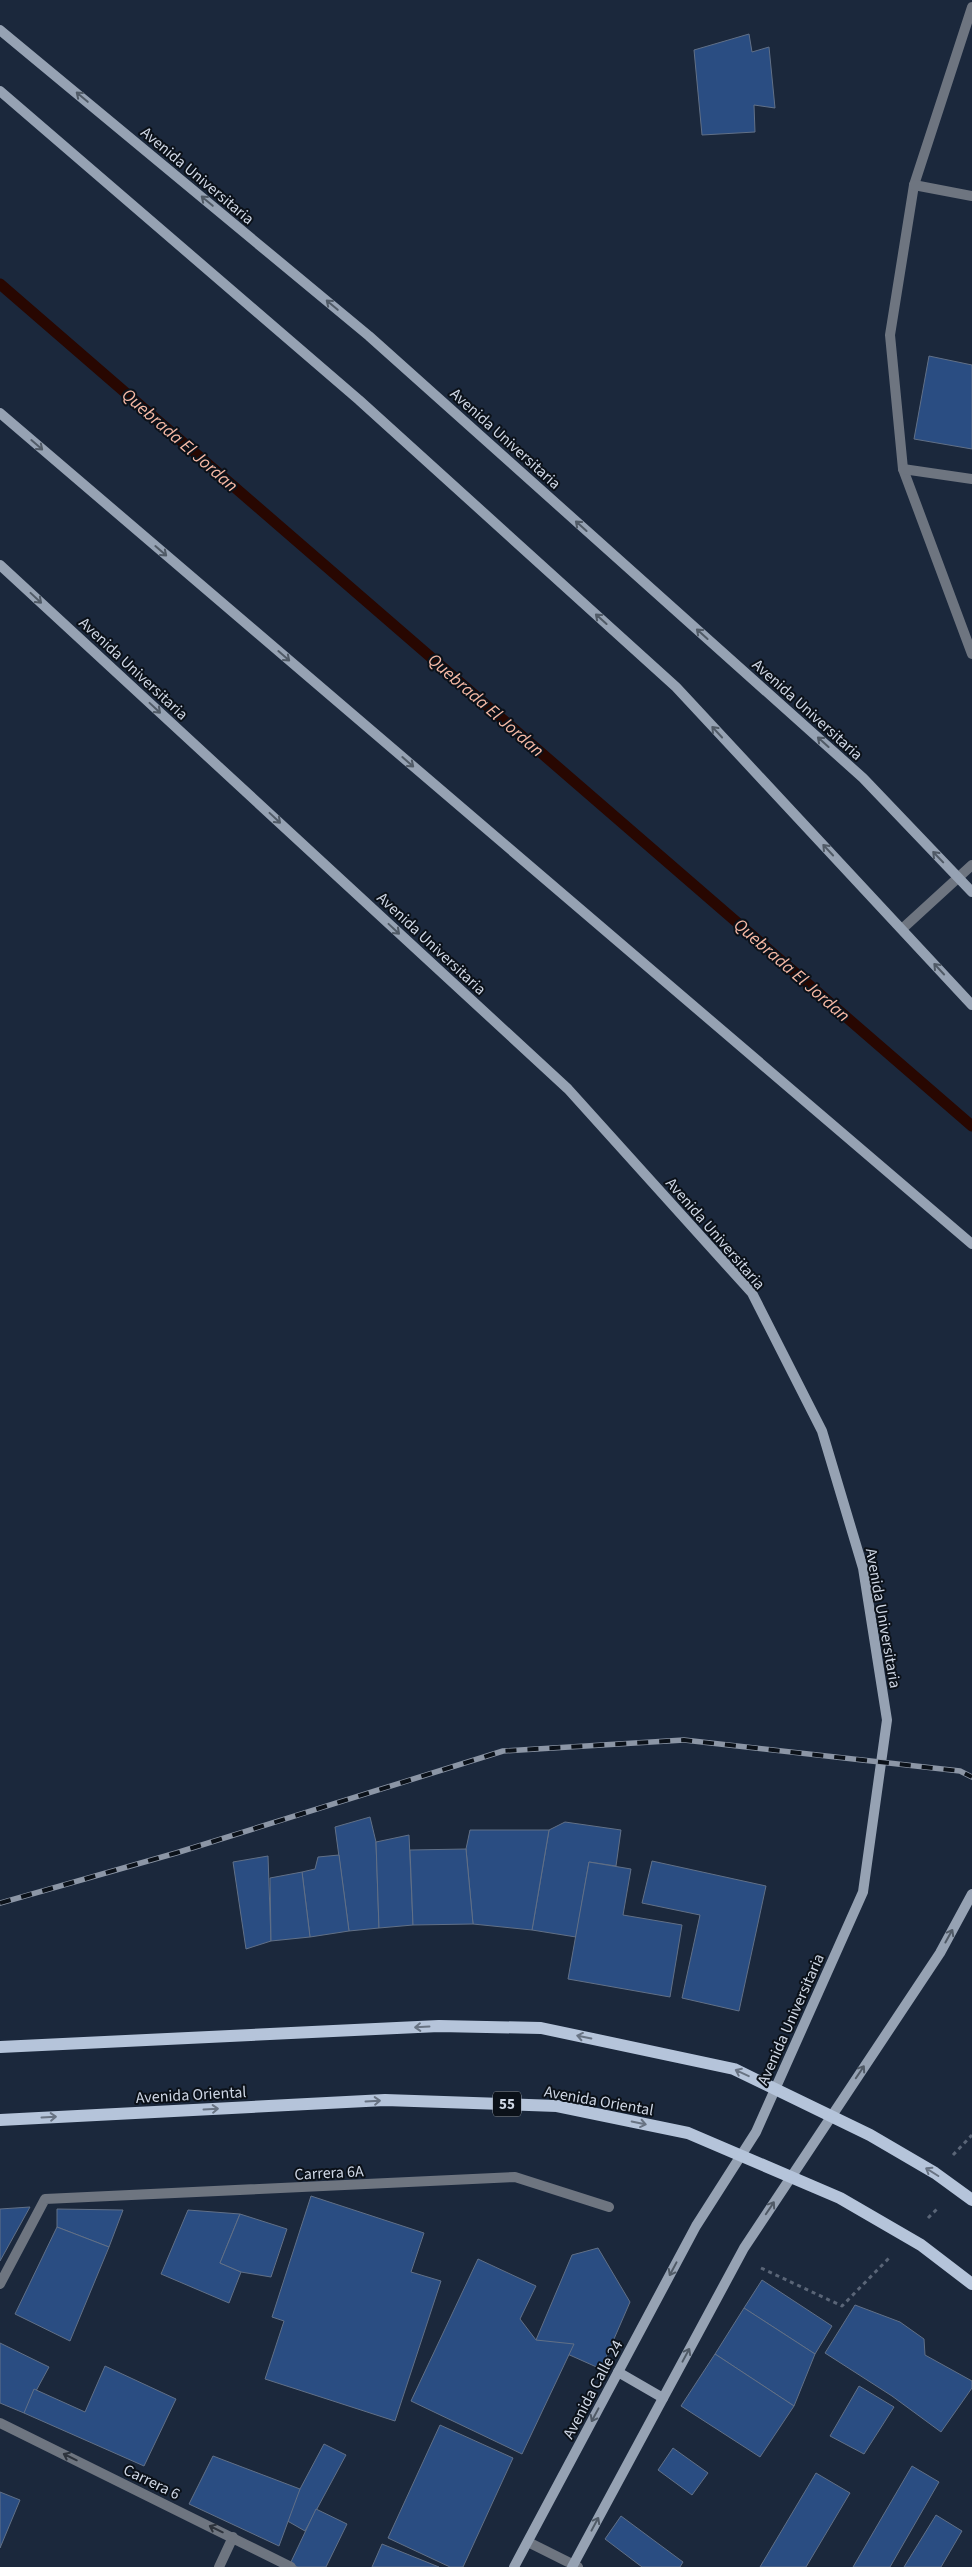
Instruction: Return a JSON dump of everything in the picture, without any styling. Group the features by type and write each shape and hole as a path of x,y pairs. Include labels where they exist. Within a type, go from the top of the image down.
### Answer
{"main road":[{"name":"Avenida Universitaria","path":"0,30 369,336 863,778 972,892"},
{"path":"0,91 359,400 676,687 972,1005"},
{"path":"0,413 972,1244"},
{"name":"Avenida Universitaria","path":"0,565 568,1089 752,1293 822,1431 863,1568 887,1720 864,1892 756,2132 696,2226"},
{"path":"574,2566 741,2253 940,1953 972,1894"},
{"path":"0,2047 439,2026 541,2028 734,2069 870,2135 935,2173 972,2200"},
{"name":"Avenida Oriental","path":"0,2120 385,2100 557,2106 688,2132 840,2198 921,2245 972,2284"},
{"name":"Avenida Calle 24","path":"514,2567 696,2226"},
{"path":"618,2372 663,2398"}],"street":[{"path":"972,8 914,185 890,335 903,469 972,654"},
{"path":"914,185 972,196"},
{"path":"903,469 972,479"},
{"path":"902,929 972,865"},
{"name":"Carrera 6A","path":"0,2284 45,2199 515,2177 609,2206"},
{"name":"Carrera 6","path":"0,2423 234,2537 291,2567"},
{"path":"219,2567 234,2537"},
{"path":"528,2542 574,2566"}],"path":[{"path":"741,2253 842,2306"}],"building":[{"path":"749,34 752,52 769,47 775,108 754,105 755,132 702,135 694,50"},
{"path":"929,356 972,365 972,449 914,439"},
{"path":"370,1817 376,1842 379,1928 349,1931 335,1827"},
{"path":"565,1822 621,1830 616,1866 589,1862 576,1937 532,1930 549,1830"},
{"path":"470,1830 549,1830 532,1930 473,1924 466,1849"},
{"path":"409,1835 413,1925 379,1928 376,1842"},
{"path":"466,1849 473,1924 413,1925 410,1850"},
{"path":"339,1855 349,1931 310,1937 302,1872 315,1869 318,1857"},
{"path":"268,1856 271,1941 246,1949 233,1862"},
{"path":"652,1861 766,1886 739,2011 682,1998 700,1915 642,1903"},
{"path":"589,1862 631,1869 623,1915 682,1925 670,1997 568,1979"},
{"path":"302,1872 310,1937 271,1941 270,1878"},
{"path":"311,2196 424,2233 411,2272 441,2281 395,2421 265,2379 284,2321 272,2317"},
{"path":"30,2207 0,2261 0,2209"},
{"path":"57,2209 123,2210 109,2247 57,2227"},
{"path":"188,2210 240,2214 220,2263 241,2272 229,2303 161,2274"},
{"path":"240,2214 287,2229 271,2277 241,2272 220,2263"},
{"path":"57,2227 109,2247 70,2341 15,2314"},
{"path":"598,2248 630,2302 601,2369 536,2340 572,2255"},
{"path":"478,2259 536,2286 520,2319 536,2340 574,2344 522,2454 411,2401"},
{"path":"762,2280 832,2326 815,2354 744,2308"},
{"path":"855,2305 900,2322 924,2339 925,2355 972,2381 972,2388 941,2432 892,2396 825,2353"},
{"path":"744,2308 815,2354 794,2406 715,2354"},
{"path":"0,2343 49,2367 24,2413 0,2403"},
{"path":"715,2354 794,2406 760,2457 681,2406"},
{"path":"105,2366 176,2399 144,2466 24,2413 34,2389 85,2412"},
{"path":"859,2386 894,2407 864,2454 830,2436"},
{"path":"440,2425 513,2458 463,2567 450,2567 388,2538"},
{"path":"324,2444 346,2455 305,2531 284,2519"},
{"path":"673,2448 708,2473 692,2495 658,2470"},
{"path":"213,2456 300,2489 279,2546 189,2504"},
{"path":"912,2466 939,2482 890,2567 853,2567"},
{"path":"816,2473 850,2493 806,2567 760,2567"},
{"path":"0,2492 20,2500 0,2548"},
{"path":"316,2509 347,2524 326,2567 298,2567 290,2564"},
{"path":"936,2515 962,2531 941,2567 904,2567"},
{"path":"621,2516 683,2562 680,2567 642,2567 605,2539"},
{"path":"382,2544 439,2567 372,2567"}],"waterway":[{"name":"Quebrada El Jordan","path":"0,284 972,1126"}],"railway":[{"path":"0,1903 176,1853 503,1751 684,1740 960,1771 972,1777"}]}
